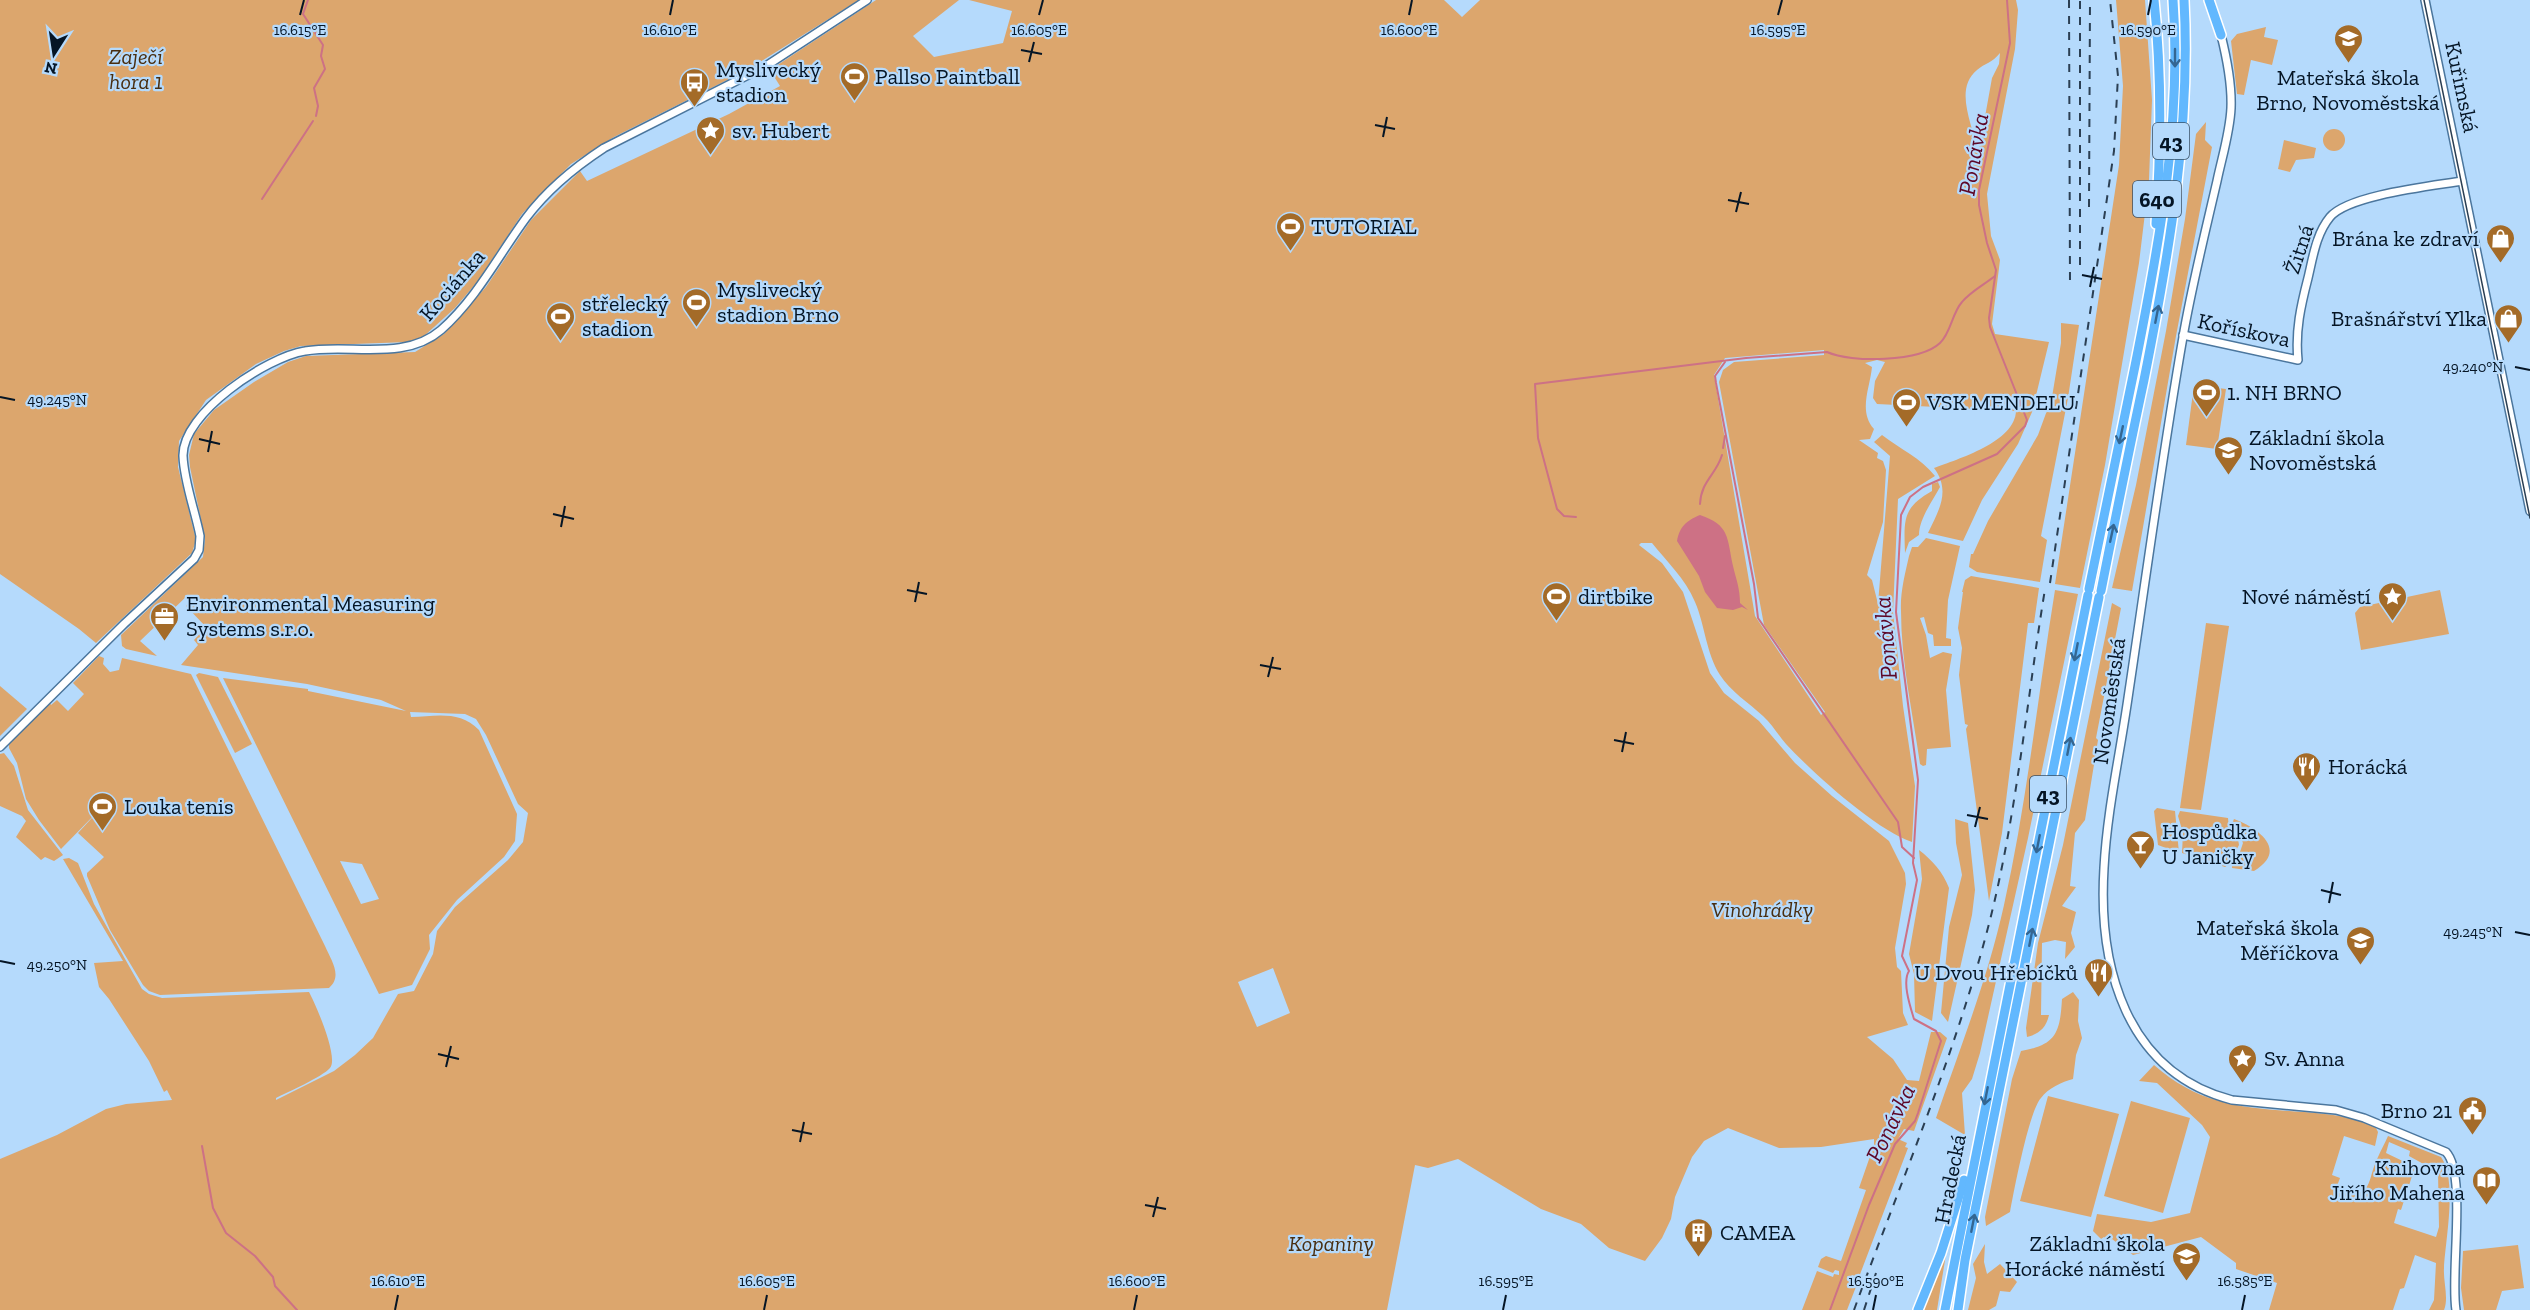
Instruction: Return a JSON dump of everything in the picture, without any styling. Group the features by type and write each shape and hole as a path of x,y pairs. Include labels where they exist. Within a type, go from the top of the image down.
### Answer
{"highway":[{"name":"640","path":"2152,280 2160,149 2159,79 2154,0"},
{"name":"43","path":"2152,280 2165,196 2174,111 2173,0"},
{"name":"Hradecká","path":"1958,1310 1965,1260 2159,306 2177,194 2186,96 2184,0"},
{"path":"2209,0 2221,35"},
{"name":"Hradecká","path":"1945,1310 1978,1135 2152,280"},
{"path":"1918,1310 1941,1253 1978,1135"}],"street":[{"name":"Kociánka","path":"0,747 184,569 199,550 197,523 183,454 187,436 209,405 263,368 285,356 319,349 408,348 424,341 440,331 458,313 482,284 527,217 545,196 580,164 604,148 766,66 867,0"},
{"name":"Kuřimská","path":"2426,0 2530,511"},
{"name":"Novoměstská","path":"2221,35 2229,72 2230,117 2183,334 2105,855 2104,923 2107,948 2117,990 2133,1027 2151,1053 2177,1076 2232,1100 2336,1110 2364,1118 2446,1152 2453,1162 2457,1203 2453,1285 2456,1310"},
{"name":"Žitná","path":"2298,360 2296,336 2300,308 2318,238 2331,215 2342,207 2365,199 2462,181"},
{"name":"Kořískova","path":"2183,334 2298,360"}],"green space":[{"name":"Zaječí hora 1","path":"0,0 859,0 747,70 614,137 571,164 522,214 478,281 455,308 423,337 408,342 301,346 256,364 206,400 179,441 178,467 196,540 192,553 96,643 0,574"},
{"path":"876,0 959,0 913,36 934,57 1003,43 1012,11 969,0 1444,0 1462,17 1480,0 2016,0 2018,10 2015,49 1987,194 1991,236 2000,260 1992,324 1995,334 2049,342 2032,412 2018,444 1982,500 1963,541 1928,533 1942,500 1942,485 1934,468 1984,448 1996,440 2013,422 2016,411 1877,404 1873,398 1875,381 1885,362 1877,360 1865,363 1872,367 1866,407 1869,422 1874,429 1870,439 1859,440 1878,453 1877,458 1883,461 1886,470 1883,522 1867,575 1872,580 1878,604 1890,456 1874,442 1882,435 1917,459 1935,476 1898,499 1893,612 1903,706 1915,786 1912,842 1881,826 1828,785 1786,744 1766,719 1729,686 1715,666 1698,611 1686,585 1652,543 1639,545 1662,563 1683,592 1710,673 1724,693 1759,721 1795,763 1889,841 1905,873 1906,884 1895,948 1897,967 1901,971 1903,1013 1908,1025 1867,1037 1893,1059 1907,1080 1919,1081 1931,1032 1940,1032 1947,1038 1914,1131 1904,1129 1898,1139 1907,1143 1905,1147 1908,1148 1859,1277 1852,1275 1850,1278 1859,1279 1847,1310 1802,1310 1817,1271 1833,1277 1834,1274 1839,1275 1839,1271 1835,1270 1833,1273 1818,1267 1821,1259 1826,1256 1841,1261 1866,1190 1859,1188 1874,1139 1821,1147 1779,1148 1728,1128 1704,1141 1692,1157 1675,1197 1671,1219 1662,1238 1645,1261 1609,1248 1581,1224 1541,1209 1458,1159 1428,1168 1415,1165 1387,1310 0,1310 0,1159 57,1135 106,1109 126,1104 172,1100 167,1090 164,1092 149,1061 99,987 94,963 123,961 63,859 69,858 78,863 94,904 142,989 149,994 162,998 309,992 326,1031 332,1062 326,1072 276,1100 334,1071 373,1038 398,994 414,991 433,954 437,931 455,907 508,860 523,842 528,813 518,804 486,735 476,719 465,714 410,712 411,717 438,715 464,719 479,730 517,814 515,841 504,857 457,900 429,935 430,949 412,985 379,994 223,678 308,689 308,691 406,711 381,700 307,684 181,665 198,645 194,640 206,627 186,606 191,599 188,595 140,641 157,656 122,646 121,635 203,557 205,539 189,455 194,434 214,410 288,362 306,356 415,352 444,334 486,287 531,220 580,171 587,181 729,114 780,86 770,70","holes":["2000,53 1999,64 1992,78 1979,150 1976,149 1967,108 1966,87 1977,70","1824,350 1824,355 1734,362 1723,370 1719,382 1764,625 1825,712 1821,715 1755,616 1714,375 1725,358","340,861 362,864 379,899 361,904","1273,968 1290,1013 1257,1027 1238,982"]},
{"path":"2116,0 2145,0 2152,100 2149,180 2139,263 2105,465 2080,588 2055,584 2119,165 2123,86"},
{"path":"2266,27 2264,37 2278,40 2272,65 2251,60 2244,95 2237,94 2231,41 2237,34"},
{"path":"2206,122 2205,140 2212,147 2176,336 2132,591 2112,588 2136,485 2166,331 2185,219 2196,134"},
{"path":"2334,129 2342,132 2345,140 2342,148 2334,151 2326,148 2323,140 2326,132"},
{"path":"2284,140 2316,148 2314,158 2296,160 2290,172 2278,169"},
{"path":"2061,323 2079,325 2068,398 2041,536 2047,540 2040,582 1977,572 1969,567 1971,554 2038,435 2052,397 2061,343"},
{"name":"1. NH BRNO","path":"2194,385 2226,389 2217,449 2186,445"},
{"path":"1938,482 1940,487 1924,517 1919,535 1909,542 1905,553 1905,523 1910,509 1932,491 1932,484"},
{"path":"1926,538 1960,546 1948,600 1946,638 1951,639 1951,646 1934,646 1933,635 1928,633 1924,617 1920,618 1930,658 1943,652 1952,654 1946,690 1951,747 1927,749 1926,765 1923,766 1920,764 1905,669 1901,604 1904,577 1912,547 1918,547"},
{"path":"1971,576 2039,588 2034,623 2028,623 2002,833 1989,901 1966,729 1968,725 1965,724 1959,675 1962,648 1958,628 1962,592 1965,580"},
{"path":"2055,590 2078,594 2028,838 1980,1053 1972,1079 1962,1093 1965,1135 1936,1118 1982,986 2004,905 2026,788"},
{"path":"2440,590 2449,634 2361,650 2355,613 2360,607"},
{"path":"2112,603 2121,608 2096,738 2098,740 2085,820 2075,833 2070,886 2076,887 2062,906 2076,912 2071,933 2075,947 2065,959 2066,942 2055,940 2042,943 2041,1015 2049,1015 2041,1030 2027,1037 2026,1028 2038,943 2063,845"},
{"path":"2206,623 2229,626 2201,810 2180,808"},
{"path":"99,656 104,658 103,664 110,672 119,670 122,658 191,674 333,962 335,978 329,988 160,995 149,991 143,985 110,930 87,876 87,873 104,857 78,833 102,807 61,849 26,799 17,763 9,748 9,743 50,703 51,705 57,700 68,711 84,694 73,683"},
{"path":"199,673 218,677 252,744 235,753 196,675"},
{"path":"0,686 27,709 0,736"},
{"path":"4,753 14,766 28,810 63,855 54,861 45,857 41,860 16,837 26,821 22,816 0,806 0,754"},
{"path":"2157,808 2175,811 2179,853 2158,845 2154,811"},
{"path":"2180,811 2228,818 2229,829 2238,839 2239,845 2228,865 2225,867 2182,853 2183,833 2178,816"},
{"path":"1955,819 1968,823 1975,890 1972,915 1948,1022 1941,1013 1949,927 1962,875 1956,843"},
{"path":"2234,819 2252,828 2266,840 2269,855 2264,863 2254,871 2232,868 2232,863 2243,843 2233,829"},
{"path":"1919,850 1937,867 1949,888 1932,1021 1915,1012 1914,974 1909,954 1922,879"},
{"path":"2073,992 2079,1000 2078,1021 2082,1038 2076,1055 2073,1079 2051,1088 2036,1106 2010,1212 1986,1226 1985,1217 2012,1079 2021,1051 2042,1045 2054,1036 2060,1021 2062,999"},
{"path":"2154,1065 2171,1079 2206,1097 2263,1109 2341,1116 2376,1128 2378,1132 2375,1146 2344,1136 2332,1175 2340,1178 2337,1186 2349,1191 2357,1193 2367,1187 2388,1136 2441,1157 2446,1167 2450,1195 2444,1268 2446,1300 2444,1310 2429,1310 2434,1300 2436,1263 2415,1255 2404,1288 2400,1289 2393,1310 2269,1310 2277,1283 2236,1269 2236,1263 2201,1237 2133,1255 2112,1239 2109,1241 2104,1237 2101,1239 2093,1231 2097,1214 2151,1222 2190,1213 2210,1137 2202,1125 2157,1083 2139,1081","holes":["2389,1142 2410,1151 2409,1156 2438,1172 2439,1227 2436,1237 2394,1223 2398,1209 2401,1210 2414,1170 2413,1166 2386,1153"]},
{"path":"2048,1096 2119,1114 2091,1217 2020,1201"},
{"path":"2131,1101 2190,1118 2163,1213 2104,1196"},
{"path":"1985,1244 1984,1262 1987,1274 2000,1264 2017,1282 2010,1292 2000,1291 1996,1306 1989,1310 1968,1310 1976,1278 1973,1264"},
{"path":"2518,1245 2524,1288 2502,1291 2496,1310 2464,1310 2461,1288 2463,1251"},
{"path":"1946,1254 1937,1310 1923,1310"}],"shaded area":[{"path":"1700,515 1717,523 1726,534 1739,588 1740,603 1748,610 1742,607 1733,610 1717,608 1705,592 1699,576 1677,541 1684,525"}],"waterway":[{"path":"308,0 303,14 323,45 321,56 325,69 314,88 318,106 316,116"},
{"name":"Ponávka","path":"1830,1310 1869,1205 1895,1144 1915,1121 1941,1041 1936,1031 1914,1019 1906,988 1909,971 1902,956 1917,880 1913,863 1918,780 1896,612 1901,515 1910,497 1923,487 1997,454 2025,426 2027,420 1990,327 1989,318 1996,270 1987,243 1979,205 1979,190 2010,43 2007,0"},
{"path":"262,199 313,121"},
{"path":"1576,517 1564,516 1557,509 1538,438 1535,384 1746,358 1827,352 1852,358 1885,359 1917,354 1940,343 1947,334 1962,302 1973,291 1995,276"},
{"path":"1725,362 1715,376 1754,584 1758,618 1898,822 1902,847 1914,858"},
{"path":"1723,448 1725,436"},
{"path":"1700,504 1703,489 1722,455"},
{"path":"202,1146 213,1208 226,1233 255,1256 273,1277 275,1286 297,1310"}],"tram line":[{"path":"2424,0 2530,518"}],"railway":[{"path":"2069,0 2070,283"},
{"path":"2080,0 2080,265"},
{"path":"2089,207 2090,0"},
{"path":"2050,583 2114,151 2118,76 2110,0"},
{"path":"1854,1310 1944,1068 1990,920 2015,797 2045,589"},
{"path":"1864,1310 1876,1273"}],"place":[{"name":"Mateřská škola Brno, Novoměstská","path":"2348,64"},
{"name":"Pallso Paintball","path":"854,102"},
{"name":"Myslivecký stadion","path":"695,108"},
{"name":"sv. Hubert","path":"711,156"},
{"name":"TUTORIAL","path":"1290,252"},
{"name":"Brána ke zdraví","path":"2500,264"},
{"name":"Myslivecký stadion Brno","path":"696,328"},
{"name":"střelecký stadion","path":"561,342"},
{"name":"Brašnářství Ylka","path":"2508,344"},
{"name":"1. NH BRNO","path":"2206,418"},
{"name":"VSK MENDELU","path":"1906,428"},
{"name":"Základní škola Novoměstská","path":"2228,476"},
{"name":"dirtbike","path":"1557,622"},
{"name":"Nové náměstí","path":"2392,622"},
{"name":"Environmental Measuring Systems s.r.o.","path":"165,642"},
{"name":"Horácká","path":"2307,792"},
{"name":"Louka tenis","path":"103,832"},
{"name":"Hospůdka U Janičky","path":"2141,870"},
{"name":"Mateřská škola Měříčkova","path":"2360,966"},
{"name":"U Dvou Hřebíčků","path":"2099,998"},
{"name":"Sv. Anna","path":"2243,1084"},
{"name":"Brno 21","path":"2473,1136"},
{"name":"Knihovna Jiřího Mahena","path":"2486,1206"},
{"name":"CAMEA","path":"1699,1258"},
{"name":"Základní škola Horácké náměstí","path":"2186,1282"}],"park label":[{"name":"Vinohrádky","path":"1762,909"},
{"name":"Kopaniny","path":"1331,1243"}]}
